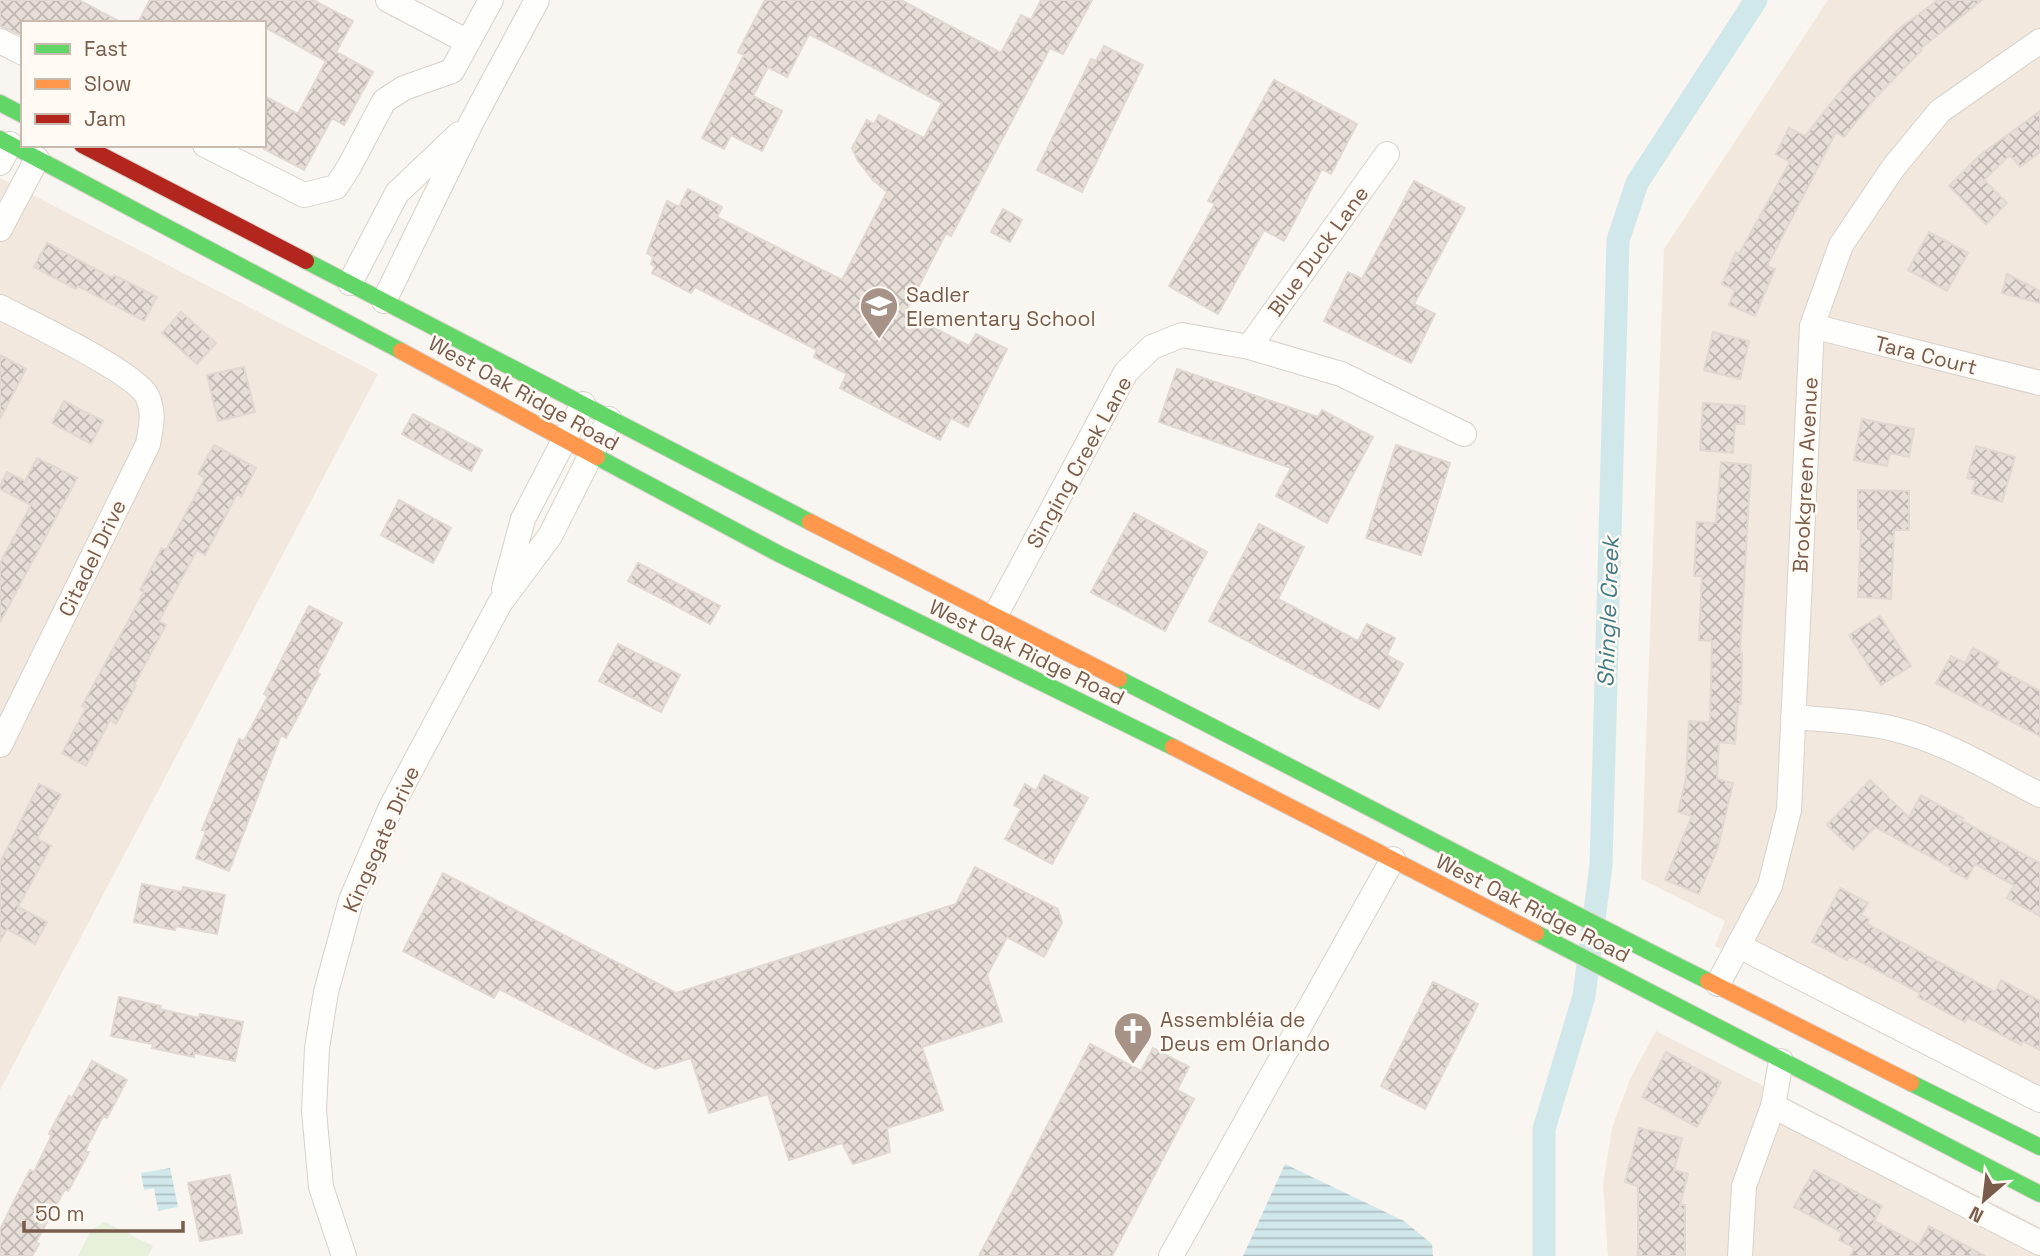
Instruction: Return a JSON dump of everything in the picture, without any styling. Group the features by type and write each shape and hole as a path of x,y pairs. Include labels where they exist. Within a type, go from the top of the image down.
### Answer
{"street":[{"path":"388,0 468,42"},
{"path":"209,147 304,195 336,187 384,101 404,88 452,71 491,0"},
{"path":"373,305 537,0"},
{"path":"0,41 21,52"},
{"name":"Brookgreen Avenue","path":"1712,991 1770,886 1789,810 1812,326 1840,245 1893,168 1940,111 2040,41"},
{"path":"0,103 21,114"},
{"path":"350,283 397,193 472,121"},
{"name":"West Oak Ridge Road","path":"8,146 41,152 192,240 742,535 1039,680 1665,1000 1791,1055 2040,1194"},
{"name":"West Oak Ridge Road","path":"86,147 350,283 373,305 583,404 1399,821 1666,960 1712,991 2037,1156"},
{"path":"0,229 41,152 164,208 211,212"},
{"name":"Blue Duck Lane","path":"1249,347 1387,155"},
{"path":"192,240 230,244 289,273"},
{"name":"Citadel Drive","path":"0,307 124,374 146,394 153,416 148,444 0,745"},
{"name":"Tara Court","path":"1812,326 2040,383"},
{"name":"Singing Creek Lane","path":"995,616 1126,372 1152,347 1182,335 1249,347 1340,374 1464,434"},
{"name":"Kingsgate Drive","path":"500,603 523,519 583,404"},
{"name":"Kingsgate Drive","path":"344,1256 321,1188 314,1111 317,1048 326,992 351,900 391,807 500,603 550,536 609,419"},
{"path":"742,535 784,538"},
{"path":"812,540 858,565"},
{"path":"904,589 929,582"},
{"path":"1039,680 1054,666"},
{"path":"1162,716 1181,711"},
{"path":"1793,717 1840,720 1895,729 1947,747 2040,795"},
{"path":"1171,1256 1393,859"},
{"path":"1739,946 2040,1100"},
{"path":"1572,952 1604,949"},
{"path":"1740,1256 1744,1186 1791,1055"},
{"path":"1773,1106 2040,1242"}],"shaded area":[{"path":"1828,0 2040,0 2040,1113 1715,946 1725,921 1641,879 1664,249"},
{"path":"0,178 378,374 0,1090"},
{"path":"1656,1031 2040,1227 2040,1256 1608,1256 1603,1185 1612,1128 1630,1079"}],"green space":[{"path":"105,1222 153,1246 148,1256 78,1256 91,1230"}],"water":[{"path":"1285,1164 1404,1221 1432,1244 1433,1256 1243,1256"},
{"path":"170,1168 178,1207 158,1211 154,1188 144,1190 141,1173"}],"building":[{"path":"0,0 79,0 118,21 21,21 21,35 0,26"},
{"path":"150,0 313,0 353,21 336,52 373,72 344,125 332,118 304,170 264,149 266,97 298,114 326,61 266,28 266,21 139,21"},
{"path":"765,0 901,0 1001,53 1021,15 1031,20 1041,0 1092,0 1063,54 1050,48 951,236 946,233 905,313 969,346 976,334 1007,349 968,427 951,418 940,440 840,388 847,374 814,357 817,350 695,287 691,293 652,273 655,266 651,264 653,257 647,253 667,201 679,207 688,189 722,207 717,217 842,280 887,192 873,180 858,161 852,148 867,120 874,124 879,115 924,138 942,103 809,34 787,77 768,67 753,96 782,111 762,151 731,135 724,149 702,138 744,55 738,52"},
{"path":"1938,0 1982,0 1920,49 1922,50 1876,97 1844,137 1836,132 1767,266 1775,269 1755,316 1729,305 1735,290 1722,284 1736,252 1739,254 1790,162 1776,154 1789,128 1805,136 1853,76 1900,28"},
{"path":"1104,46 1143,65 1082,192 1037,170 1091,59 1096,61"},
{"path":"1274,80 1357,124 1331,174 1322,169 1284,241 1264,230 1218,314 1169,286 1215,204 1208,201"},
{"path":"2040,111 2040,152 2020,167 2010,155 1984,180 2007,203 1986,224 1949,186 1980,155"},
{"path":"1414,181 1465,208 1414,304 1435,314 1411,363 1324,321 1348,272 1362,279"},
{"path":"1003,209 1022,220 1010,242 991,232"},
{"path":"1929,232 1968,253 1947,291 1908,270"},
{"path":"47,243 112,278 114,275 157,297 144,321 78,286 76,289 34,267"},
{"path":"2007,274 2040,291 2040,303 2002,293"},
{"path":"181,312 216,343 197,364 162,333"},
{"path":"1713,332 1749,341 1740,379 1704,370"},
{"path":"0,355 26,369 0,419"},
{"path":"244,367 255,412 218,421 207,375"},
{"path":"1177,369 1318,417 1322,410 1373,437 1327,523 1276,496 1291,468 1159,422"},
{"path":"64,401 103,421 91,444 52,423"},
{"path":"1703,403 1745,406 1744,424 1735,424 1733,453 1700,450"},
{"path":"413,414 482,450 471,471 402,434"},
{"path":"1862,419 1914,429 1909,457 1890,453 1887,466 1854,460"},
{"path":"214,445 256,468 241,497 237,494 205,555 197,550 159,621 166,625 134,685 136,686 116,724 110,720 86,766 62,753 86,708 82,706 144,592 140,590 162,548 166,550 205,478 198,474"},
{"path":"1396,445 1450,463 1421,555 1366,538"},
{"path":"1976,446 2015,457 2002,502 1972,493 1976,480 1967,478"},
{"path":"37,458 77,478 0,622 0,563 31,505 0,489 0,486 7,472 25,481"},
{"path":"1721,462 1751,465 1740,653 1741,704 1738,704 1735,744 1719,742 1717,779 1733,783 1718,847 1699,894 1665,880 1692,816 1678,812 1686,778 1689,721 1710,722 1712,641 1699,640 1702,576 1694,576 1697,522 1716,523"},
{"path":"1858,490 1909,491 1909,530 1894,530 1891,599 1858,597 1861,529 1858,529"},
{"path":"399,500 451,528 433,563 381,535"},
{"path":"1134,513 1207,552 1165,631 1091,592"},
{"path":"1259,524 1304,547 1278,599 1358,641 1367,624 1395,638 1387,655 1403,664 1379,709 1209,621"},
{"path":"638,563 720,606 710,624 628,581"},
{"path":"309,606 342,623 317,672 320,674 286,738 281,735 229,871 196,858 206,831 202,830 239,739 244,741 268,696 264,694"},
{"path":"1880,616 1911,666 1881,685 1849,635"},
{"path":"618,644 680,675 661,712 599,681"},
{"path":"1973,648 1999,662 1996,668 2040,691 2040,736 1936,683 1951,656 1965,663"},
{"path":"1044,775 1088,798 1052,864 1005,839 1021,809 1014,805 1025,784 1036,791"},
{"path":"1870,780 1909,817 1921,795 1963,818 1962,821 2040,863 2040,916 2007,898 2014,885 1975,864 1967,879 1951,871 1952,868 1875,827 1853,850 1827,825"},
{"path":"39,784 61,795 37,839 51,846 18,907 47,922 35,944 7,929 0,941 0,863"},
{"path":"975,867 1058,909 1062,923 1044,957 1007,937 987,975 1002,1021 922,1047 943,1110 887,1128 890,1152 853,1164 842,1143 789,1160 768,1094 709,1113 691,1058 655,1069 499,989 494,998 403,951 443,873 676,993 956,904"},
{"path":"142,884 182,892 183,887 225,895 217,934 134,922"},
{"path":"1840,888 1868,903 1861,915 1869,919 1867,924 1995,992 2001,980 2040,1001 2040,1050 2023,1041 2021,1045 1967,1017 1965,1022 1918,997 1920,993 1850,956 1847,960 1812,942"},
{"path":"1433,982 1478,1004 1425,1109 1381,1086"},
{"path":"119,997 199,1018 200,1014 243,1022 235,1061 194,1053 194,1057 152,1048 153,1044 111,1036"},
{"path":"1090,1044 1141,1071 1153,1048 1189,1067 1177,1090 1194,1099 1112,1256 979,1256"},
{"path":"1666,1052 1721,1082 1697,1127 1642,1097"},
{"path":"92,1061 127,1080 107,1118 103,1116 85,1151 89,1152 68,1191 65,1189 36,1242 39,1244 32,1256 0,1256 0,1230 30,1170 34,1172 52,1135 49,1134 69,1096 72,1098"},
{"path":"1639,1128 1682,1138 1674,1170 1688,1174 1680,1205 1685,1205 1685,1256 1638,1256 1638,1186 1625,1182"},
{"path":"1814,1170 1882,1206 1874,1221 1919,1245 1929,1226 1985,1256 1850,1256 1855,1248 1839,1240 1843,1233 1794,1207"},
{"path":"230,1175 242,1233 200,1241 188,1183"}],"waterway":[{"name":"Shingle Creek","path":"1544,1256 1544,1129 1584,996 1601,865 1618,240 1637,183 1756,0"}],"traffic: fast":[{"path":"0,103 21,114"},
{"path":"0,139 401,351"},
{"path":"306,261 810,522"},
{"path":"597,457 779,554 1173,747"},
{"path":"1119,679 1708,981"},
{"path":"1536,933 2040,1194"},
{"path":"1911,1083 2040,1147"}],"traffic: slow":[{"path":"401,351 597,457"},
{"path":"810,522 1119,679"},
{"path":"1173,747 1536,933"},
{"path":"1708,981 1911,1083"}],"traffic: jam":[{"path":"86,147 306,261"}],"place":[{"name":"Sadler Elementary School","path":"879,340"},
{"name":"Assembléia de Deus em Orlando","path":"1133,1065"}]}
